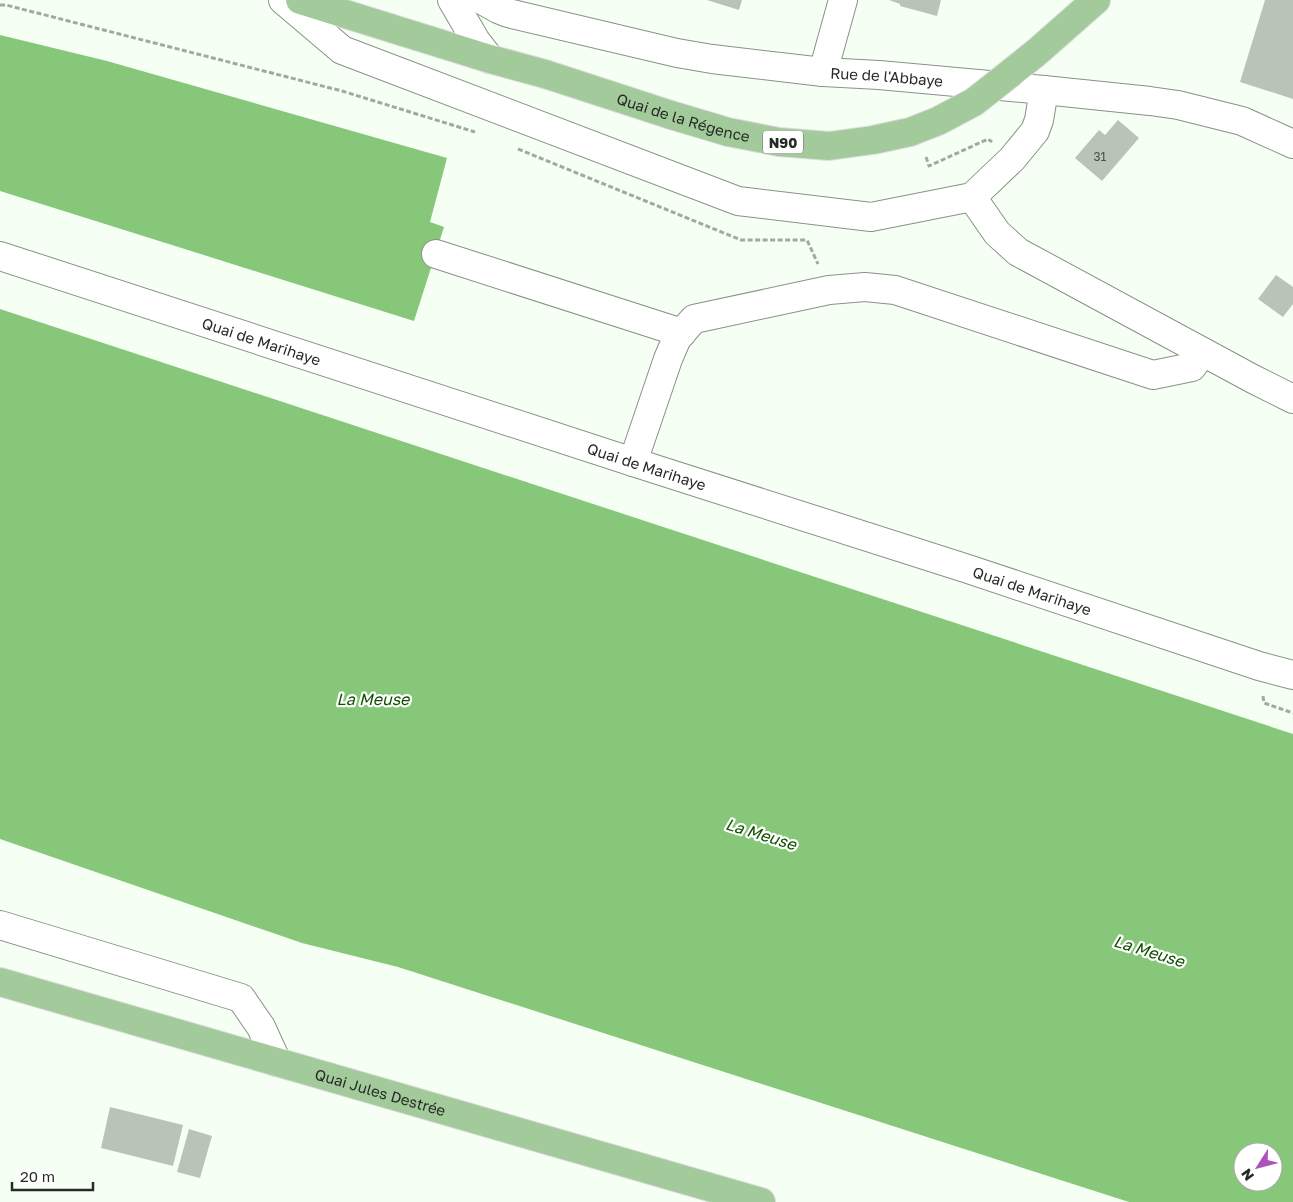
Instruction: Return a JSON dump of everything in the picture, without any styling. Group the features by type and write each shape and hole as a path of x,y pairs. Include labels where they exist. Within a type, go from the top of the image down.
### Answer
{"main road":[{"name":"Quai de la Régence","path":"319,2 490,58 728,132 779,142 829,146 873,140 910,132 938,121 974,102 1037,52 1096,0"},
{"name":"Quai Jules Destrée","path":"0,982 761,1202"}],"street":[{"path":"284,0 342,50 738,201 871,217 972,197 1012,159 1035,131 1039,120 1044,90"},
{"path":"452,0 476,41 490,58"},
{"name":"Rue de l'Abbaye","path":"482,0 508,13 677,53 712,59 823,72 879,75 1044,90 1178,105 1242,121 1293,144"},
{"path":"823,72 843,0"},
{"path":"972,197 997,233 1018,252 1293,399"},
{"path":"436,254 682,333"},
{"name":"Quai de Marihaye","path":"0,256 968,569 1259,666 1293,675"},
{"path":"633,462 677,338 694,320 829,290 865,287 896,290 1153,375 1192,367 1203,352"},
{"path":"0,925 241,998 261,1027 277,1062"}],"path":[{"path":"0,5 342,91 477,133"},
{"path":"926,157 929,166 988,139"},
{"path":"513,147 741,240 807,240 829,290"}],"water":[{"path":"0,35 107,61 447,158 430,222 444,227 414,321 0,191"},
{"name":"La Meuse","path":"0,309 1293,734 1293,1202 1129,1202 398,967 302,943 0,839"}],"building":[{"path":"707,0 742,0 739,10"},
{"path":"889,0 941,0 937,16 900,6 900,4"},
{"path":"1265,0 1293,0 1293,99 1240,82"},
{"path":"1118,120 1139,138 1102,181 1075,158 1099,130 1105,135"},
{"path":"1276,275 1293,287 1293,304 1283,317 1258,299"},
{"path":"110,1107 183,1125 173,1166 101,1148"},
{"path":"189,1129 212,1136 200,1178 177,1172"}]}
